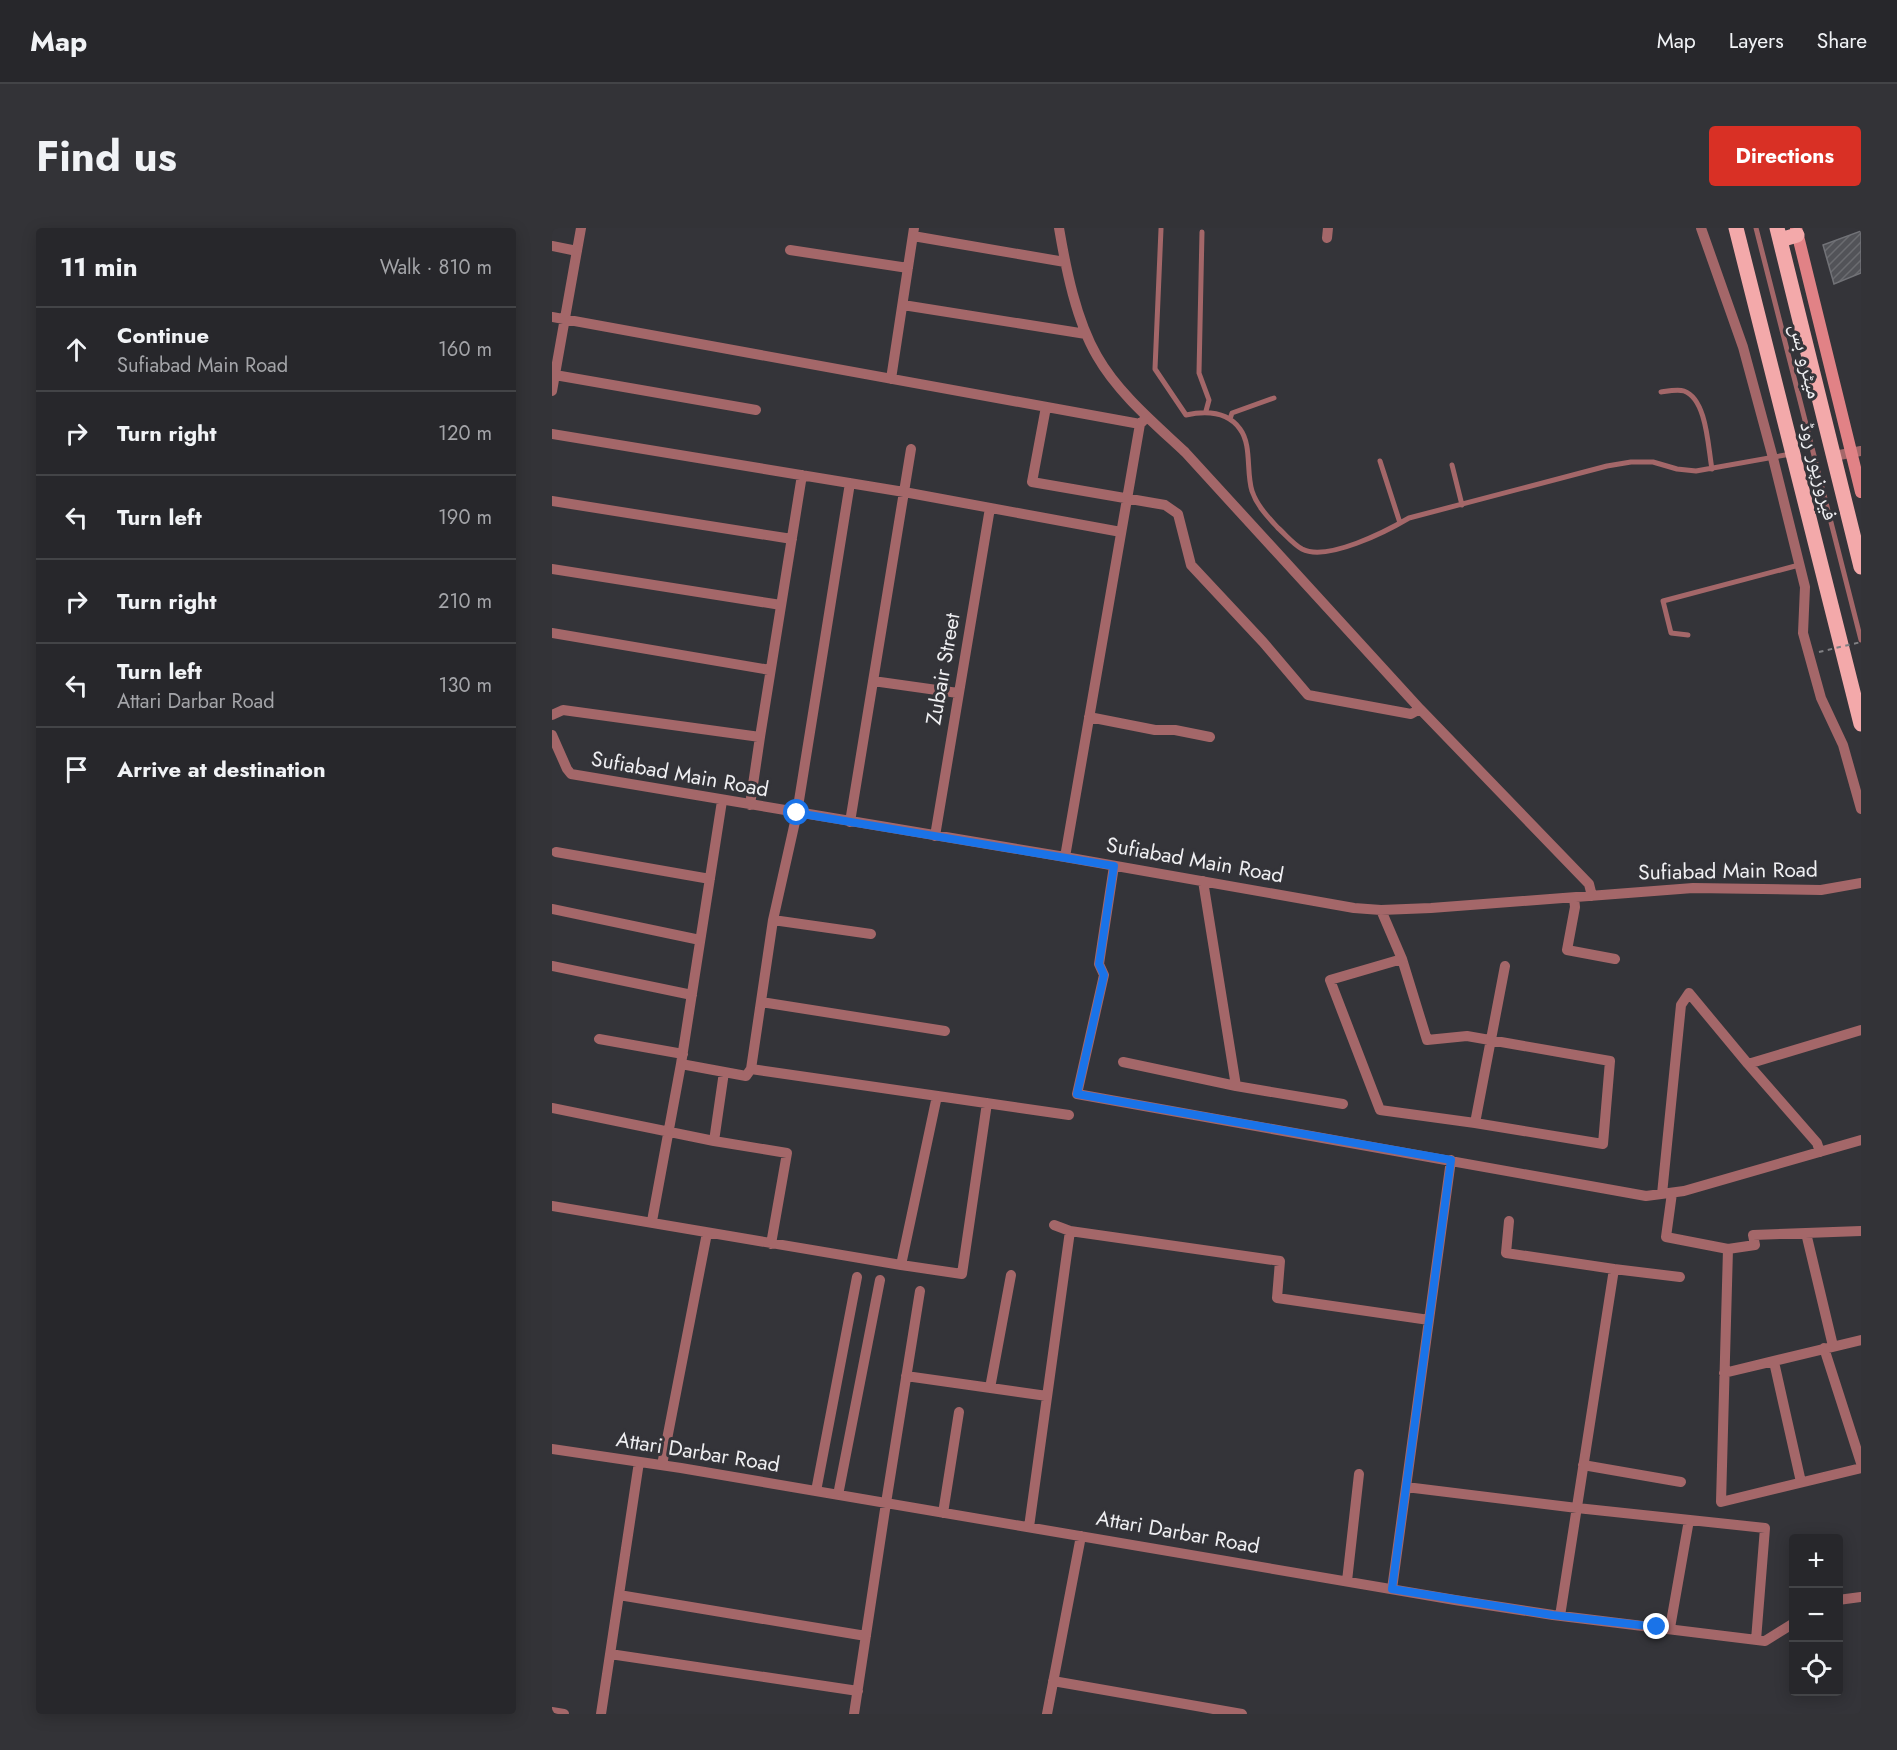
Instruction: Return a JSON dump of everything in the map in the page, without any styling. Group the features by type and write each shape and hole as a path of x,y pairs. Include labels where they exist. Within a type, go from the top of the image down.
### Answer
{"main road":[{"name":"فیروزپور روڈ","path":"1736,228 1861,724"},
{"path":"1779,234 1796,231"},
{"name":"فیروزپور روڈ","path":"1779,234 1861,567"}],"street":[{"path":"552,391 581,228"},
{"path":"1059,228 1065,262 1086,334 1098,358 1143,420 1185,452 1420,709 1589,884 1592,896"},
{"path":"1701,228 1743,347 1773,458 1804,588 1803,633 1821,698 1844,745 1861,809"},
{"path":"1796,231 1856,452 1861,492"},
{"path":"891,379 914,232 1065,262"},
{"path":"552,246 577,251"},
{"path":"790,250 908,268"},
{"path":"903,305 1086,334"},
{"path":"552,317 1046,407 1143,420"},
{"path":"555,375 756,410"},
{"path":"1046,407 1032,482 1165,505 1179,514 1191,565 1263,642 1308,695 1411,714 1420,709"},
{"path":"1065,857 1121,532 1143,420"},
{"path":"552,434 904,492 1121,532"},
{"path":"850,822 911,449"},
{"path":"1834,456 1856,452"},
{"path":"750,805 802,475"},
{"path":"599,1040 682,1059 724,1072 746,1076 751,1069 773,920 797,813 850,483"},
{"path":"552,501 792,539"},
{"name":"Zubair Street","path":"935,836 990,508"},
{"path":"552,569 781,605"},
{"path":"552,633 770,670"},
{"path":"873,681 958,693"},
{"path":"552,715 563,710 760,736"},
{"path":"1089,717 1155,730 1175,730 1210,737"},
{"name":"Sufiabad Main Road","path":"552,735 571,774 1354,908 1381,910 1693,888 1821,890 1861,883"},
{"path":"652,1221 682,1059 722,801"},
{"path":"556,852 710,879"},
{"path":"1114,866 1099,964 1104,975 1077,1094 1646,1196 1667,1194 1861,1140"},
{"path":"1203,881 1236,1086"},
{"path":"1574,898 1575,907 1567,950 1615,959"},
{"path":"552,909 700,940"},
{"path":"1381,910 1402,959 1427,1040 1467,1036 1610,1061 1603,1144 1380,1110 1330,980 1402,959"},
{"path":"773,920 871,934"},
{"path":"552,966 692,995"},
{"path":"1475,1123 1489,1040 1505,966"},
{"path":"1820,1152 1817,1143 1689,993 1681,1005 1666,1237 1728,1249 1755,1245 1753,1235 1861,1231"},
{"path":"761,1002 945,1031"},
{"path":"1748,1064 1861,1030"},
{"path":"1123,1062 1236,1086 1342,1104"},
{"path":"751,1069 1069,1115"},
{"path":"714,1141 724,1072"},
{"path":"901,1264 937,1096"},
{"path":"552,1206 962,1274 987,1103"},
{"path":"552,1108 714,1141 788,1153 771,1244"},
{"path":"1392,1589 1451,1160"},
{"path":"1509,1221 1506,1253 1680,1277"},
{"path":"1054,1225 1070,1231 1280,1261 1277,1298 1429,1320"},
{"path":"1029,1527 1070,1231"},
{"path":"662,1466 707,1233"},
{"path":"1806,1233 1828,1347 1861,1463"},
{"path":"1728,1249 1721,1502 1861,1468"},
{"path":"1560,1616 1614,1269"},
{"path":"990,1388 1011,1275"},
{"path":"816,1491 857,1277"},
{"path":"838,1495 880,1280"},
{"path":"854,1714 920,1291"},
{"path":"1724,1373 1861,1340"},
{"path":"1774,1362 1802,1482"},
{"path":"906,1376 1047,1396"},
{"path":"943,1512 959,1412"},
{"name":"Attari Darbar Road","path":"552,1449 1560,1616 1765,1641 1789,1626"},
{"path":"601,1714 639,1462"},
{"path":"1583,1465 1681,1482"},
{"path":"1347,1581 1359,1474"},
{"path":"1406,1487 1765,1528 1756,1640"},
{"path":"1670,1628 1689,1520"},
{"path":"1047,1714 1081,1536"},
{"path":"619,1595 866,1636"},
{"path":"1843,1599 1861,1597"},
{"path":"610,1654 858,1691"},
{"path":"1053,1681 1242,1714"},
{"path":"552,1712 564,1714"}],"lane":[{"name":"میٹرو بس","path":"1756,228 1861,641"},
{"path":"1161,230 1155,369 1186,415 1206,411 1230,419 1241,430 1246,444 1252,493 1262,510 1290,541 1303,550 1326,552 1371,538 1409,518 1630,462 1653,462 1696,471 1793,454"},
{"path":"1202,232 1199,373 1209,400 1206,411"},
{"path":"1661,392 1683,390 1693,396 1702,409 1712,469"},
{"path":"1230,419 1232,413 1274,398"},
{"path":"1380,461 1400,524"},
{"path":"1452,465 1462,505"},
{"path":"1688,635 1671,633 1663,601 1799,565"}],"path":[{"path":"1820,652 1861,641"}],"building":[{"path":"1861,231 1861,273 1834,284 1823,245"}],"route":[{"path":"797,813 1114,866 1099,964 1104,975 1077,1094 1451,1160 1392,1589 1552,1615 1657,1627"}]}
